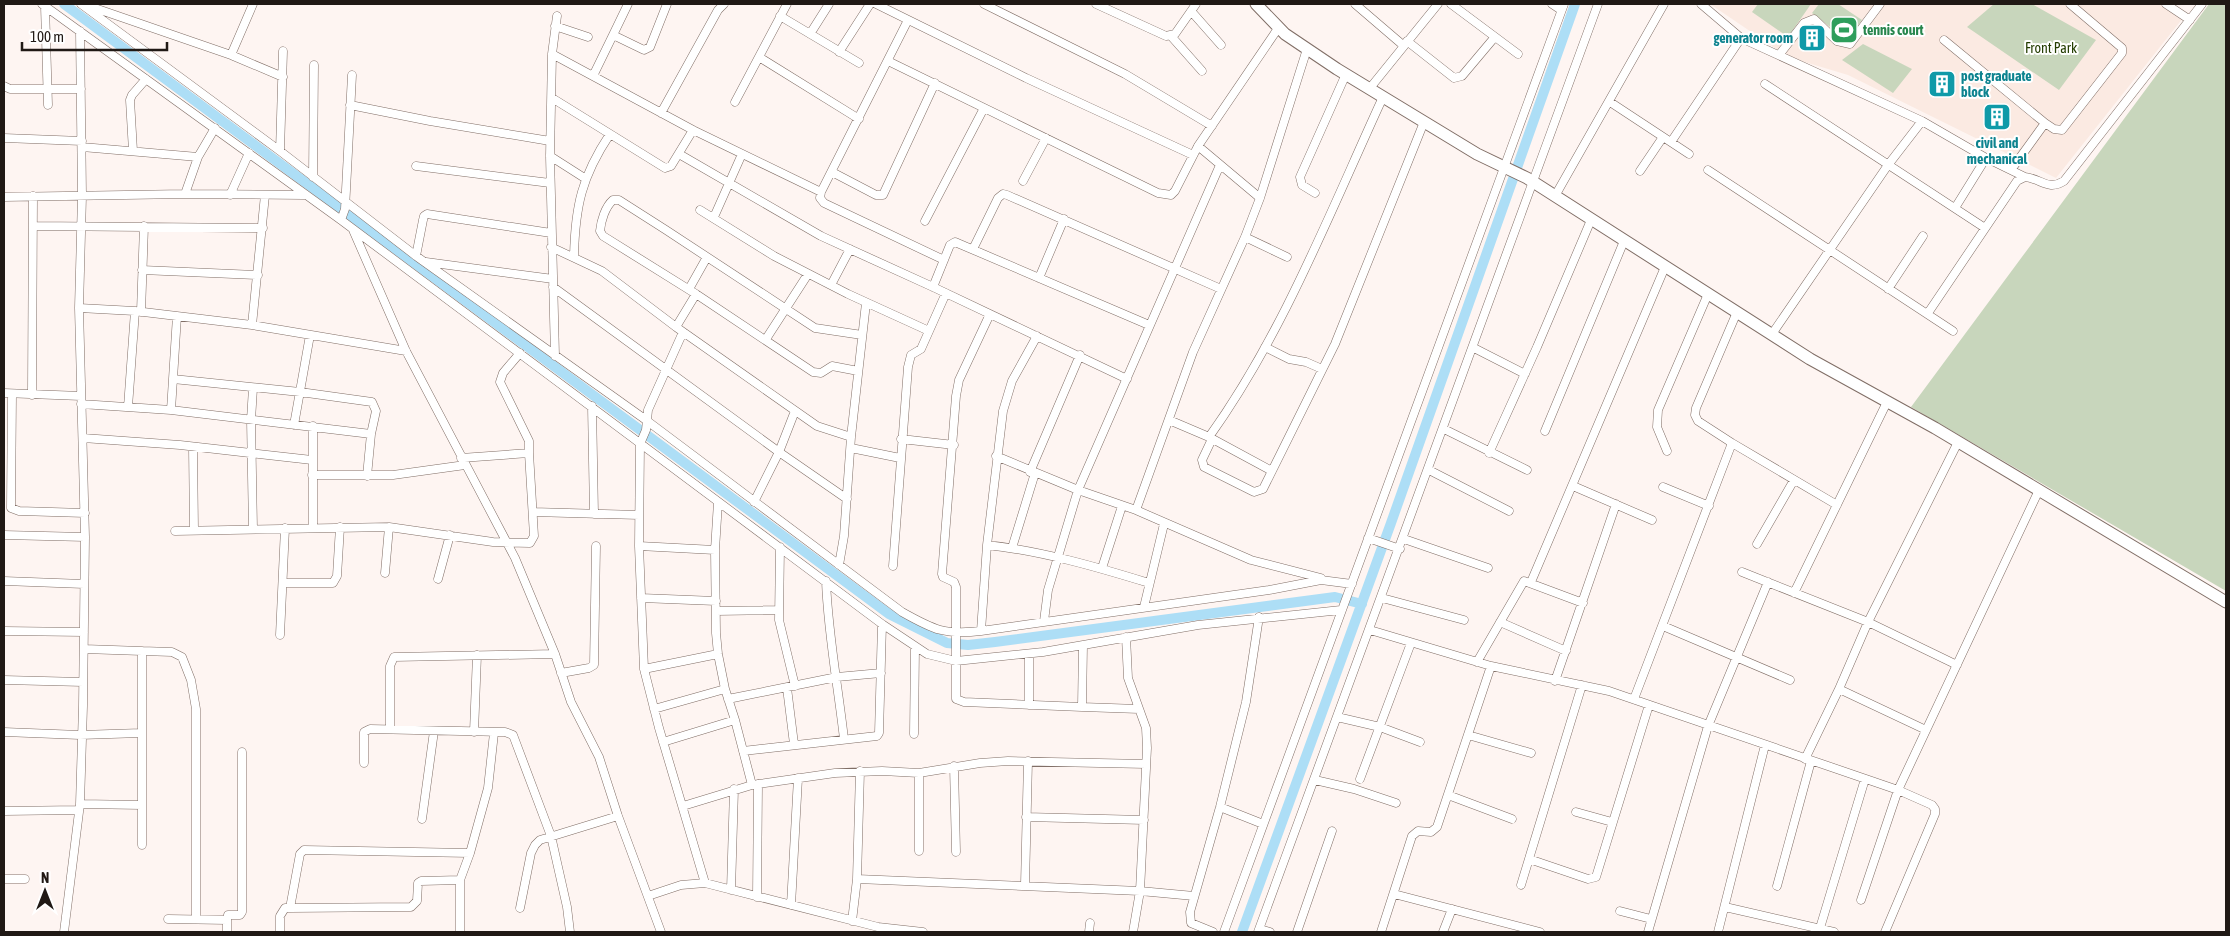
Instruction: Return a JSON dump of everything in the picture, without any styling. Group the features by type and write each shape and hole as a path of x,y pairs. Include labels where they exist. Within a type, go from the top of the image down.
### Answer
{"street":[{"path":"82,4 231,55 283,77"},
{"path":"82,4 280,151 312,177 344,212 406,351 507,544 555,654 577,715 600,757 618,816 661,932"},
{"path":"231,55 253,4"},
{"path":"593,76 628,4"},
{"path":"613,35 639,49 648,50 668,4"},
{"path":"661,113 718,10 724,4"},
{"path":"735,102 787,4"},
{"path":"810,34 829,4"},
{"path":"839,52 870,4"},
{"path":"876,4 1193,156"},
{"path":"984,4 1125,74 1212,126"},
{"path":"1096,4 1166,36 1175,34 1196,4"},
{"path":"1256,4 1306,50 1424,122 1531,180 1810,358 1958,442 2226,602"},
{"path":"1355,4 1454,78 1462,76 1494,38"},
{"path":"1370,88 1438,4"},
{"path":"1451,4 1494,38 1518,54"},
{"path":"1224,932 1329,649 1341,610 1371,539 1506,168 1562,7 1552,4"},
{"path":"1270,932 1259,931 1474,348 1531,180 1598,4"},
{"path":"1555,196 1664,4"},
{"path":"1701,4 1742,38 1922,121 1986,158 2048,186 2057,186 2064,181 2202,4"},
{"path":"1779,55 1804,23 1814,19 1837,41 1850,44 1880,4"},
{"path":"1944,40 2054,129 2062,130 2122,54 2122,48 2070,4"},
{"path":"2166,4 2190,20"},
{"path":"44,5 215,128 304,195 344,212 416,256 646,420 902,612 926,626 955,637 1044,621 1331,580"},
{"path":"44,5 48,105"},
{"path":"1191,11 1222,45"},
{"path":"555,356 550,233 550,141 552,54 557,16"},
{"path":"780,16 859,63"},
{"path":"908,20 821,192 820,198 824,203 944,260"},
{"path":"555,26 588,37"},
{"path":"888,61 1158,193 1171,195 1175,191 1198,146 1279,27"},
{"path":"64,932 79,807 84,649 85,513 79,308 82,196 80,31"},
{"path":"1171,36 1202,71"},
{"path":"1671,142 1742,38"},
{"path":"1136,510 1193,352 1245,237 1260,198 1306,50"},
{"path":"280,151 284,51"},
{"path":"552,54 693,130 821,192"},
{"path":"759,57 859,118"},
{"path":"312,177 314,65"},
{"path":"1315,193 1302,185 1300,177 1346,74"},
{"path":"344,212 352,76"},
{"path":"133,151 130,100 146,79"},
{"path":"832,172 876,196 883,195 935,83"},
{"path":"1766,84 1986,228"},
{"path":"4,86 10,89 81,89"},
{"path":"1383,97 1291,299 1231,406 1210,438 1202,460 1204,467 1254,492 1263,489 1335,344 1424,122"},
{"path":"552,98 666,168 671,166 693,130"},
{"path":"1610,102 1689,154"},
{"path":"350,105 430,121 550,141"},
{"path":"925,222 984,108"},
{"path":"1772,334 1888,165 1922,121"},
{"path":"2011,170 2045,122"},
{"path":"185,194 198,157 215,128"},
{"path":"574,257 575,218 586,179 595,157 610,134"},
{"path":"1640,171 1663,137"},
{"path":"4,138 82,144 198,157"},
{"path":"1023,181 1046,138"},
{"path":"1198,146 1260,198"},
{"path":"230,195 249,153"},
{"path":"679,154 798,224 1128,379"},
{"path":"714,217 742,154"},
{"path":"550,156 586,179"},
{"path":"1955,208 1986,158"},
{"path":"1044,621 1048,590 1078,490 1220,165"},
{"path":"416,166 550,183"},
{"path":"1708,170 1831,249 1888,289 1954,330"},
{"path":"1928,313 2017,181 2025,176"},
{"path":"973,249 998,198 1003,194 1221,289"},
{"path":"252,325 265,195"},
{"path":"4,196 304,195"},
{"path":"32,395 33,196"},
{"path":"858,371 832,366 821,373 813,372 766,339 604,236 600,231 600,225 610,203 613,200 619,200 815,328 862,335"},
{"path":"700,210 714,217 762,249 808,274 928,331"},
{"path":"416,256 424,216 427,214 550,233"},
{"path":"1040,278 1064,219"},
{"path":"1489,453 1591,220"},
{"path":"33,226 263,228"},
{"path":"128,408 142,270 144,226"},
{"path":"352,229 641,442 882,624 927,654 956,657 1029,654 1259,617 1341,610"},
{"path":"1888,289 1923,236"},
{"path":"1245,237 1287,258"},
{"path":"1545,431 1624,241"},
{"path":"934,287 952,243 959,243 1149,325"},
{"path":"552,247 602,271 679,330 794,411 823,429 851,437"},
{"path":"831,285 850,249"},
{"path":"689,289 707,257"},
{"path":"424,262 553,283 666,370 847,499"},
{"path":"1531,582 1665,267"},
{"path":"142,270 258,275"},
{"path":"766,339 808,274"},
{"path":"894,566 901,439 910,360 911,356 922,348 946,293"},
{"path":"696,294 679,330 666,370 648,410 646,430 641,442 639,546 644,669 663,742 705,883"},
{"path":"1667,451 1657,427 1658,410 1708,294"},
{"path":"839,565 844,536 851,437 866,303"},
{"path":"79,308 138,311 252,325 406,351"},
{"path":"1737,312 1696,408 1695,415 1698,421 1732,444 1837,505"},
{"path":"990,314 959,380 956,396 954,445 942,574 945,580 956,584 955,695 958,701 1139,709"},
{"path":"171,410 178,316"},
{"path":"294,425 310,335"},
{"path":"982,631 987,545 996,456 1003,411 1009,390 1037,336"},
{"path":"1265,347 1289,359 1306,362 1322,369"},
{"path":"1474,348 1525,374"},
{"path":"175,530 389,528 507,544 525,544 533,540 529,441 500,382 503,373 520,352"},
{"path":"1012,548 1032,472 1080,356"},
{"path":"173,379 300,392 372,402 376,411 371,434 367,476"},
{"path":"253,388 251,420 253,529"},
{"path":"85,513 19,511 11,508 9,504 13,425 8,394 81,400 128,408 171,410 371,434"},
{"path":"1794,594 1887,402"},
{"path":"592,406 594,514"},
{"path":"754,502 779,452 794,411"},
{"path":"1169,420 1210,438 1272,471"},
{"path":"4,425 13,425"},
{"path":"313,426 313,528"},
{"path":"1444,429 1489,453 1527,470"},
{"path":"83,438 193,447 312,460"},
{"path":"901,439 954,445"},
{"path":"1777,886 1808,760 1868,622 1958,442"},
{"path":"1634,699 1732,444"},
{"path":"193,447 194,530"},
{"path":"851,448 900,458"},
{"path":"312,476 406,474 463,461 529,453"},
{"path":"996,456 1078,490 1136,510 1164,524 1251,560 1331,580 1351,587"},
{"path":"1429,470 1509,511"},
{"path":"1757,544 1794,480"},
{"path":"1573,486 1652,520"},
{"path":"1663,487 1709,506"},
{"path":"1861,900 1898,790 2039,490"},
{"path":"718,502 715,550 718,654 725,689 743,751 755,784 757,897"},
{"path":"1555,681 1616,504"},
{"path":"1102,568 1122,506"},
{"path":"533,512 639,515"},
{"path":"1144,607 1164,524"},
{"path":"283,583 333,583 337,576 340,527"},
{"path":"280,635 285,528"},
{"path":"386,573 389,528"},
{"path":"4,535 85,538"},
{"path":"438,579 450,535"},
{"path":"1371,539 1400,548"},
{"path":"1404,539 1488,568"},
{"path":"987,545 1012,548 1102,568 1149,583"},
{"path":"561,673 589,668 594,665 596,546"},
{"path":"639,546 715,550"},
{"path":"780,547 779,610 781,630 793,668 791,687 794,744"},
{"path":"1742,572 1868,622 1956,665"},
{"path":"1477,662 1522,582 1527,580 1583,603"},
{"path":"4,581 84,584"},
{"path":"826,581 829,631 837,677 844,739"},
{"path":"1648,932 1708,726 1768,582"},
{"path":"640,598 716,601"},
{"path":"1382,598 1464,620"},
{"path":"716,611 779,610"},
{"path":"1213,932 1191,923 1190,912 1220,808 1246,702 1259,617"},
{"path":"1500,622 1566,651"},
{"path":"743,751 794,744 874,737 879,733 882,624"},
{"path":"1663,626 1790,680"},
{"path":"1370,630 1411,644 1491,666 1555,681 1582,685 1634,699 1898,790 1932,805 1935,809 1935,814 1885,932"},
{"path":"4,631 84,632"},
{"path":"1126,637 1128,678 1146,728 1140,891 1133,932"},
{"path":"1360,779 1411,644"},
{"path":"1082,707 1083,645"},
{"path":"914,734 915,647"},
{"path":"84,649 172,652 182,657 194,691 196,709 196,919"},
{"path":"142,651 142,844"},
{"path":"390,729 390,666 394,657 555,654"},
{"path":"644,669 718,654"},
{"path":"1029,654 1029,705"},
{"path":"474,732 477,655"},
{"path":"1381,932 1414,833 1434,830 1448,795 1491,666"},
{"path":"728,699 837,677 881,672"},
{"path":"4,680 83,682"},
{"path":"1521,885 1582,685"},
{"path":"654,709 725,689"},
{"path":"1839,689 1926,730"},
{"path":"1529,858 1593,879 1596,877 1648,705"},
{"path":"1337,716 1380,727 1420,742"},
{"path":"663,742 735,720"},
{"path":"364,763 364,732 370,729 505,732 513,736 552,836 567,906 570,932"},
{"path":"422,819 434,731"},
{"path":"4,732 80,735 141,733"},
{"path":"460,932 460,880 470,853 488,788 494,733"},
{"path":"1468,735 1531,753"},
{"path":"1718,932 1765,745"},
{"path":"227,932 228,915 240,915 242,912 242,752"},
{"path":"683,806 755,784 860,771 919,773 980,763 1028,761 1146,764"},
{"path":"1025,885 1028,761"},
{"path":"954,766 956,852"},
{"path":"852,921 856,879 860,771"},
{"path":"919,773 919,851"},
{"path":"791,905 798,778"},
{"path":"1820,928 1865,779"},
{"path":"1314,780 1354,789 1396,803"},
{"path":"731,890 734,789"},
{"path":"1448,795 1512,819"},
{"path":"4,811 142,805"},
{"path":"1220,808 1263,824"},
{"path":"1576,812 1612,822"},
{"path":"520,908 534,844 552,836 618,816"},
{"path":"1026,817 1144,820"},
{"path":"1297,932 1332,831"},
{"path":"290,908 300,854 304,850 470,853"},
{"path":"4,879 25,879"},
{"path":"856,879 1025,885 1194,896"},
{"path":"280,932 282,911 285,908 411,907 417,901 418,883 420,881 460,880"},
{"path":"648,896 681,885 705,883 878,927 923,932"},
{"path":"1394,894 1523,930 1540,932"},
{"path":"1725,907 1834,932"},
{"path":"1444,932 1452,909"},
{"path":"1620,911 1651,919"},
{"path":"168,919 227,920"},
{"path":"1089,932 1090,923"}],"shaded area":[{"path":"1710,4 2163,4 2183,18 2056,178 1848,75 1788,57"}],"green space":[{"path":"1758,4 1811,4 1788,37 1752,12"},
{"name":"tennis court","path":"1819,4 1838,4 1862,20 1847,40 1812,13"},
{"name":"Front Park","path":"1994,4 2032,4 2096,40 2059,90 1967,27"},
{"path":"2209,4 2226,4 2226,591 1911,407"},
{"path":"1863,44 1912,69 1893,93 1842,60"}],"waterway":[{"path":"64,4 889,614 947,643 968,645 995,642 1335,597 1362,604"},
{"path":"1242,932 1391,523 1575,4"}],"place":[{"name":"tennis court","path":"1844,30"},
{"name":"generator room","path":"1812,38"},
{"name":"post graduate block","path":"1942,84"},
{"name":"civil and mechanical","path":"1997,117"}]}
